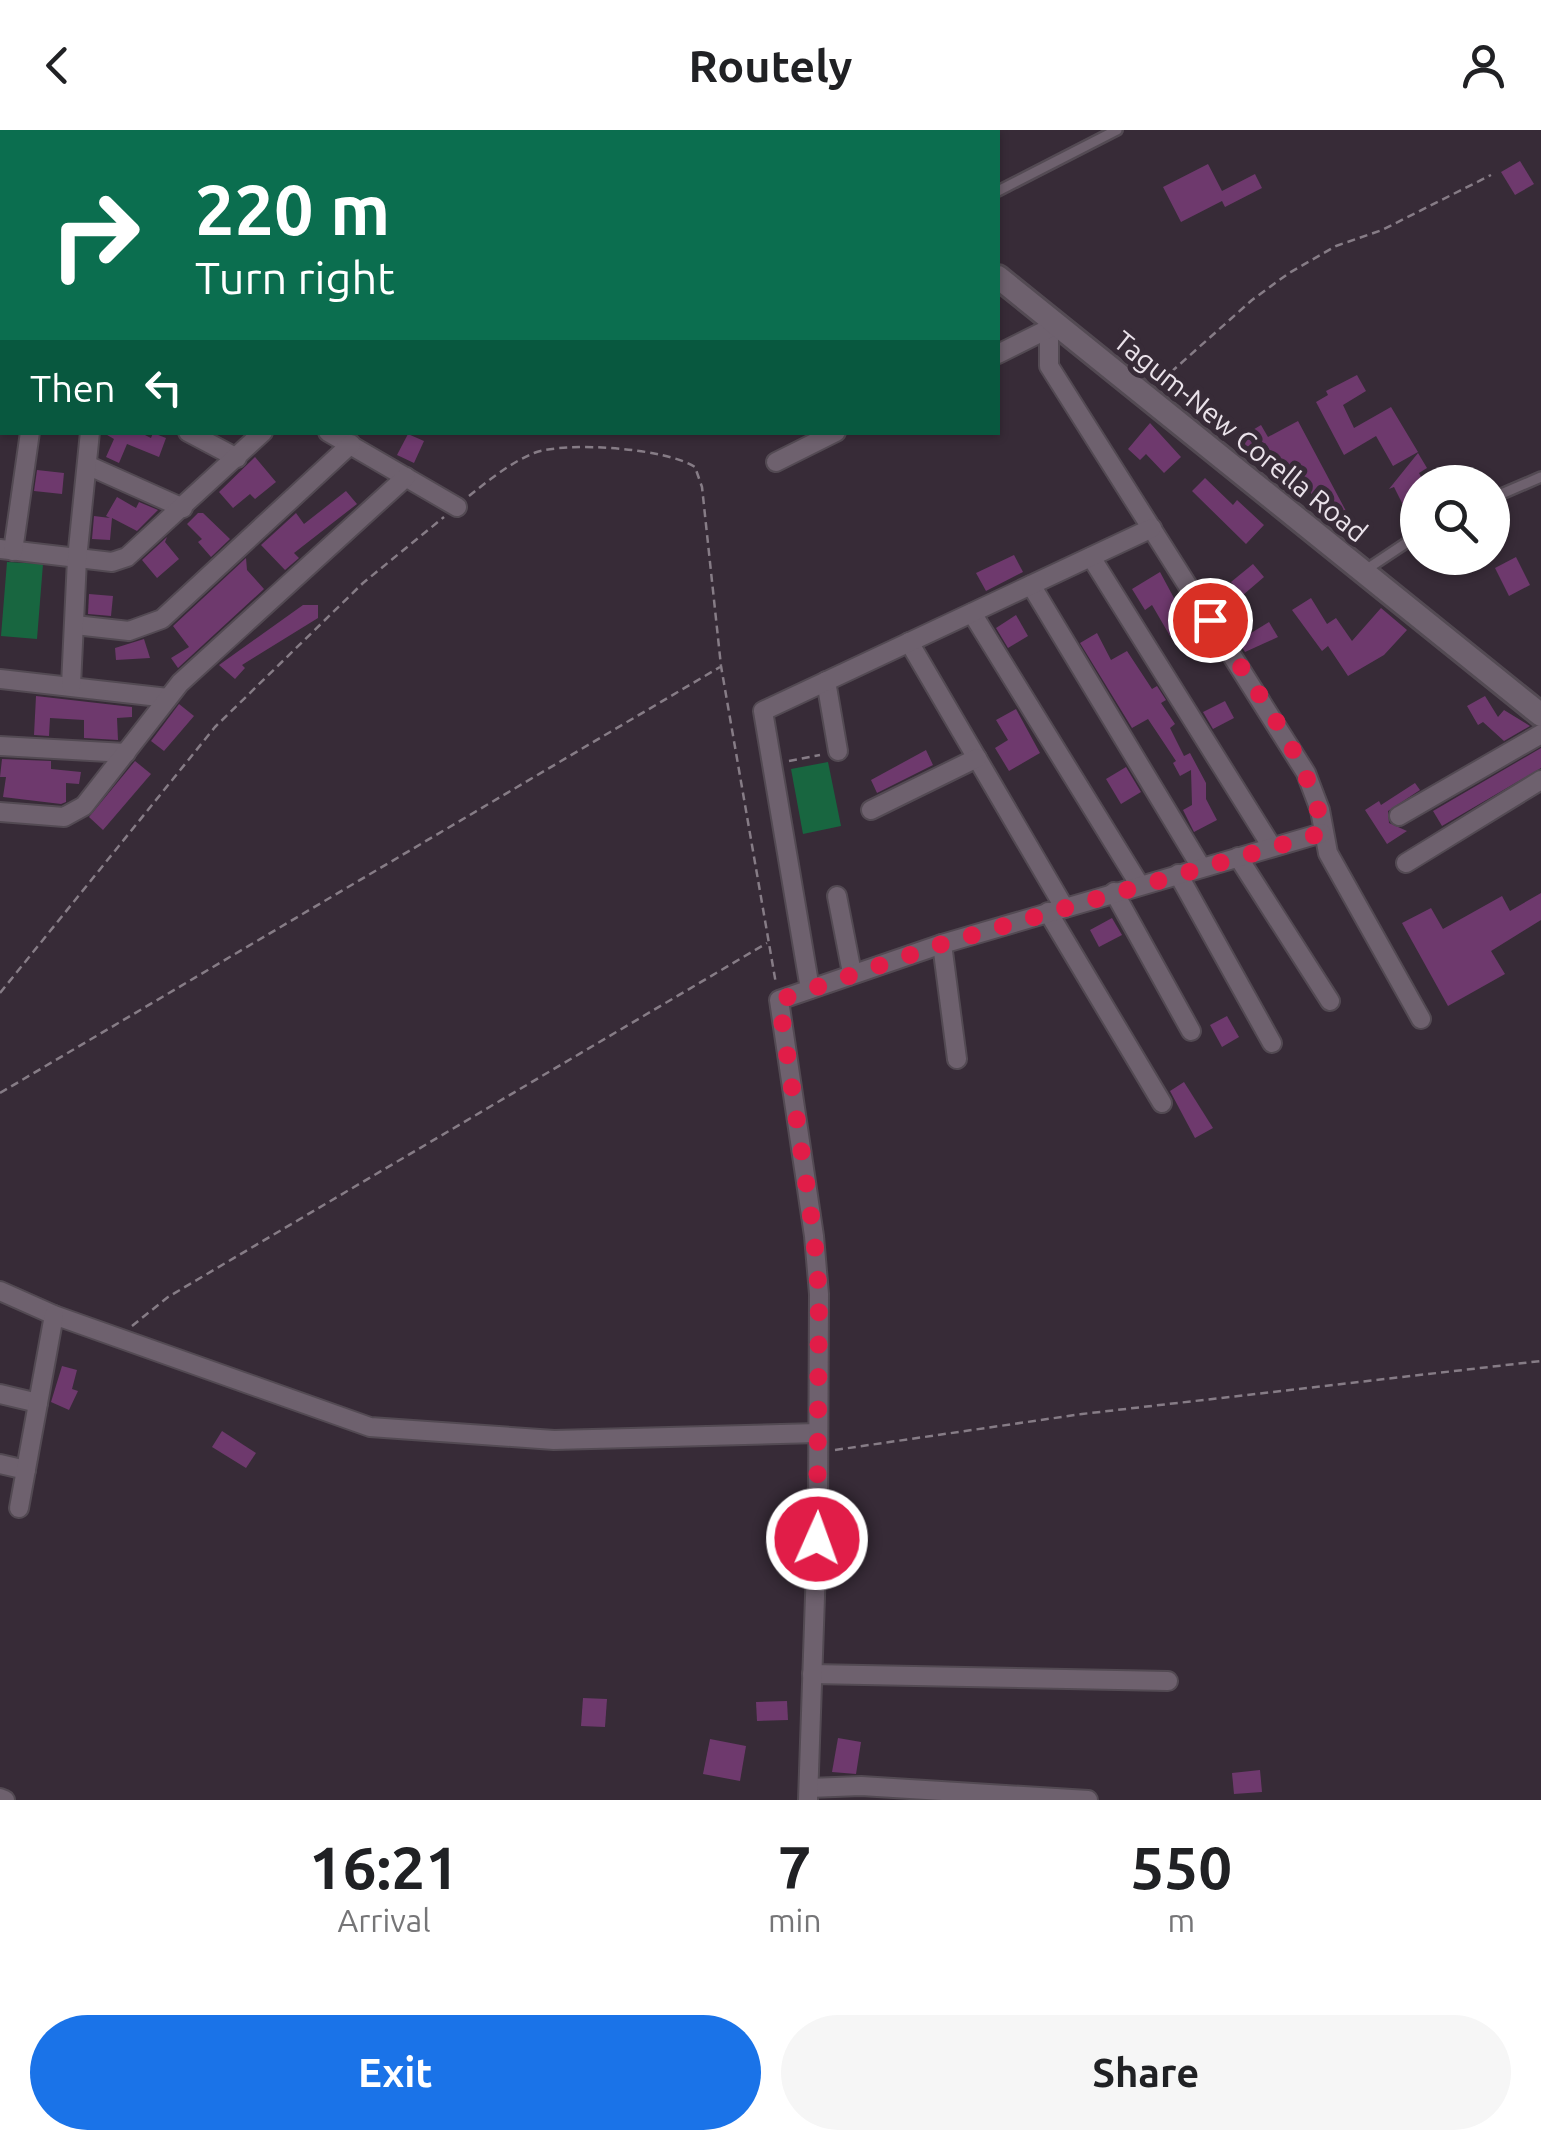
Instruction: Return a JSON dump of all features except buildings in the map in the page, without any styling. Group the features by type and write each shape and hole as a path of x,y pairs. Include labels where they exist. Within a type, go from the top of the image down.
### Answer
{"main road":[{"name":"Tagum-New Corella Road","path":"1000,279 1541,715"}],"street":[{"path":"1000,353 1056,325"},
{"path":"1056,325 1049,338 1049,366 1306,773 1320,810 1322,833 1332,862 1421,1019"},
{"path":"29,435 6,550 112,562 127,557 260,435"},
{"path":"71,685 77,559 90,435"},
{"path":"194,435 236,458"},
{"path":"334,435 457,506"},
{"path":"776,462 830,435"},
{"path":"75,625 129,631 162,619 351,444"},
{"path":"86,464 183,508"},
{"path":"0,812 70,816 91,799 168,698 198,666 406,477"},
{"path":"810,989 763,710 1152,528"},
{"path":"1091,557 1272,847"},
{"path":"1031,585 1202,867"},
{"path":"972,613 1139,884"},
{"path":"910,642 977,758 1162,1103"},
{"path":"0,679 168,698"},
{"path":"826,681 838,751"},
{"path":"1399,816 1541,734"},
{"path":"0,746 126,754"},
{"path":"871,810 977,758"},
{"path":"1406,863 1541,780"},
{"path":"1088,1800 861,1786 809,1794 819,1294 779,1000 942,944 1322,833"},
{"path":"1238,856 1330,1001"},
{"path":"1178,874 1272,1043"},
{"path":"1114,892 1191,1031"},
{"path":"837,896 852,974"},
{"path":"942,944 957,1060"},
{"path":"0,1291 54,1315 370,1426 554,1440 818,1432"},
{"path":"19,1508 54,1315"},
{"path":"0,1394 38,1403"},
{"path":"0,1464 26,1470"},
{"path":"812,1674 1168,1681"}],"lane":[{"path":"1000,189 1117,130"},
{"path":"1510,490 1541,476"},
{"path":"1362,573 1400,547"}],"path":[{"path":"1145,395 1288,273 1336,246 1382,230 1491,176"},
{"path":"0,994 215,727 363,583 514,463 537,452 565,446 684,460 694,468 702,486 721,666 779,1000"},
{"path":"0,1093 721,666"},
{"path":"773,765 838,751"},
{"path":"122,1338 136,1321 168,1297 767,942"},
{"path":"818,1452 1082,1414 1541,1361"}],"green space":[{"path":"7,562 43,564 37,639 1,636"},
{"path":"828,762 841,826 803,834 791,769"}],"route":[{"path":"817,1539 819,1294 779,1000 942,944 1322,833 1320,810 1306,773 1210,620"}]}
